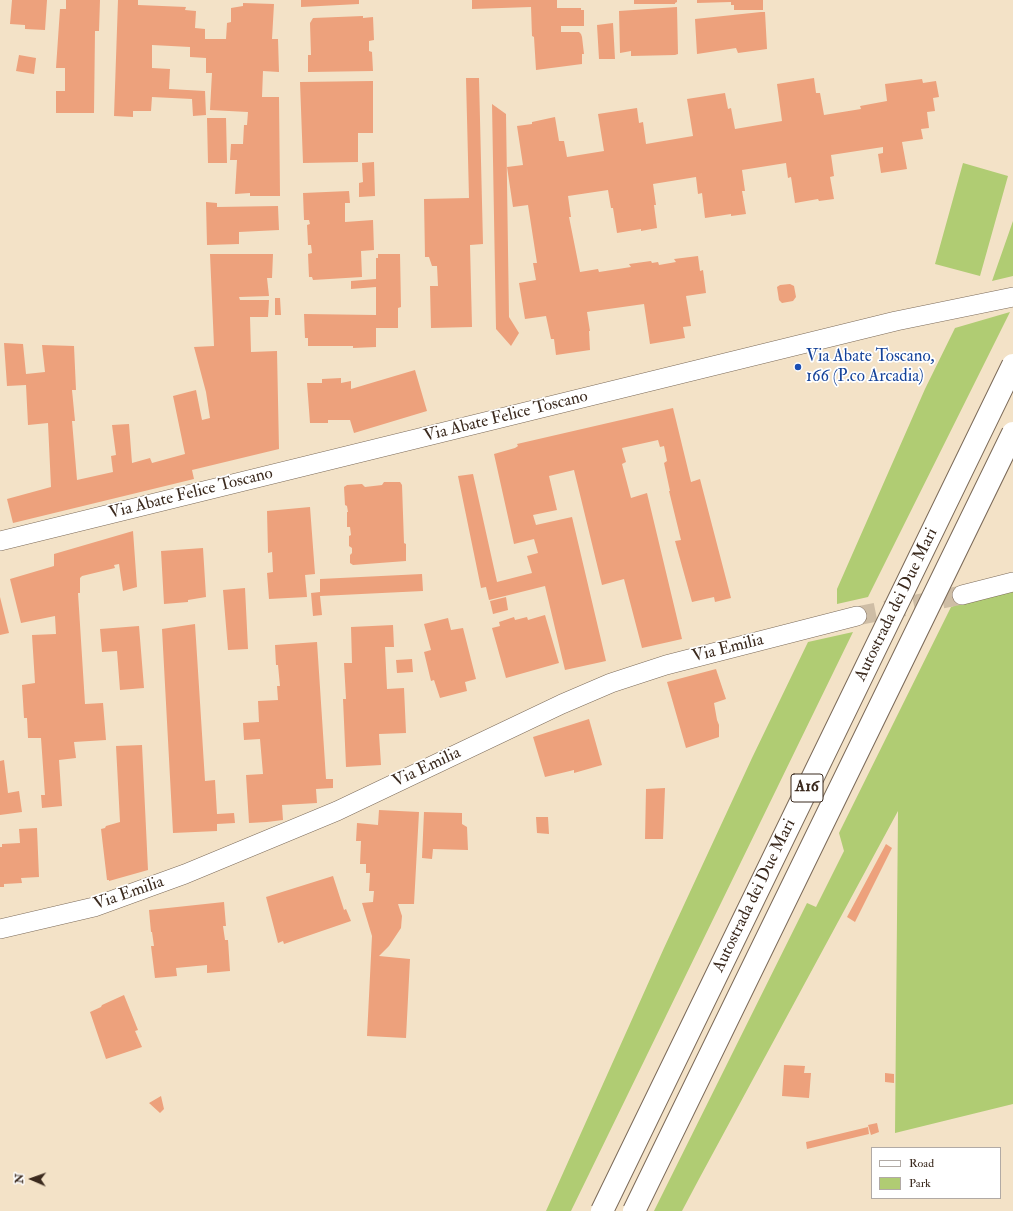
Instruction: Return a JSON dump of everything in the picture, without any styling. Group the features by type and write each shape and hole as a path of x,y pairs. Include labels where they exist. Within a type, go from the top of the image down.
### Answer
{"highway":[{"name":"Autostrada dei Due Mari","path":"602,1211 1013,365"},
{"name":"Autostrada dei Due Mari","path":"634,1211 1013,433"}],"street":[{"name":"Via Abate Felice Toscano","path":"0,541 896,321 1013,297"},
{"path":"962,595 1013,582"},
{"name":"Via Emilia","path":"0,929 94,906 186,874 337,811 562,704 611,683 666,665 857,616"}],"green space":[{"path":"963,163 1008,176 980,276 935,264"},
{"path":"1013,221 1013,276 992,281"},
{"path":"1010,312 868,597 837,604 837,589 925,389 955,328"},
{"path":"1013,590 1013,1104 895,1133 898,811 682,1211 654,1211 807,903 816,907 844,851 839,833 951,607 972,599"},
{"path":"853,632 571,1211 546,1211 664,948 752,758 808,642"}],"building":[{"path":"12,0 47,0 45,30 25,29 25,25 10,24"},
{"path":"66,0 100,0 99,31 95,31 94,113 56,113 56,91 65,91 65,68 56,68 60,9 66,9"},
{"path":"118,0 138,0 138,5 186,7 185,10 196,11 195,28 205,29 205,39 226,39 227,23 231,22 231,8 243,6 243,3 274,4 272,39 278,39 279,72 263,71 262,97 279,97 280,196 250,196 250,193 235,194 237,160 230,160 231,144 243,144 244,125 247,125 248,112 210,110 212,73 206,73 206,58 190,57 190,47 152,45 152,68 170,69 169,89 205,91 206,115 193,116 192,99 152,97 151,111 133,111 133,117 114,116"},
{"path":"301,0 359,0 359,4 301,7"},
{"path":"472,0 557,0 557,8 581,8 581,10 584,10 584,26 561,26 561,32 579,32 581,34 584,54 582,54 582,64 536,70 534,37 532,36 531,7 472,9"},
{"path":"634,0 677,0 677,2 675,4 634,4"},
{"path":"697,0 763,0 763,10 734,10 734,5 731,5 731,2 697,3"},
{"path":"677,7 678,54 631,56 631,51 620,53 619,11"},
{"path":"765,12 767,49 738,53 736,48 697,54 695,19"},
{"path":"363,16 363,18 373,17 374,40 369,41 369,51 372,52 373,71 308,72 308,55 311,55 310,23 313,18"},
{"path":"613,23 615,59 599,59 597,25"},
{"path":"19,55 36,58 34,74 16,71"},
{"path":"466,78 479,78 483,244 470,245 472,327 431,328 430,286 438,286 437,266 432,266 429,257 425,257 424,199 469,198"},
{"path":"814,78 816,93 820,93 824,115 861,109 860,106 887,101 885,84 922,79 923,83 936,81 939,97 933,98 935,111 927,112 929,128 921,129 923,139 902,142 907,169 881,173 878,154 883,153 883,147 831,155 834,176 830,177 834,199 819,201 818,199 795,203 791,177 788,178 786,163 742,170 745,191 742,191 746,214 731,216 731,214 705,218 702,193 698,194 696,177 653,184 657,228 617,233 613,208 611,208 608,190 568,196 571,217 569,217 580,272 598,269 599,272 631,267 629,264 651,261 652,263 658,262 659,265 676,262 674,259 698,256 700,271 703,270 706,293 686,296 691,326 683,327 685,338 650,344 644,304 587,312 590,331 590,350 556,355 554,339 551,339 546,316 525,319 519,283 536,280 533,263 537,263 528,205 513,207 507,167 523,165 517,126 532,124 532,122 555,117 559,141 564,141 567,157 604,151 598,114 637,108 639,123 643,122 646,144 693,136 687,99 725,93 728,109 731,108 735,129 782,121 777,84"},
{"path":"373,81 373,133 358,133 358,162 303,163 300,82"},
{"path":"492,104 506,114 509,317 519,333 511,346 496,329"},
{"path":"207,118 226,118 227,163 208,163"},
{"path":"374,162 375,196 359,197 359,183 363,182 362,163"},
{"path":"349,191 350,203 345,203 345,222 373,220 374,250 361,251 362,277 313,280 312,277 309,277 308,254 312,253 311,245 308,245 307,225 310,224 309,220 304,220 303,193"},
{"path":"206,202 217,203 217,207 278,206 279,230 239,232 239,244 207,245"},
{"path":"210,254 273,254 272,278 267,278 269,296 239,297 240,300 269,300 268,317 250,317 251,352 277,351 279,449 192,470 194,479 13,523 7,499 51,487 48,423 28,425 26,385 7,386 4,343 23,344 26,374 45,372 42,345 74,346 76,390 72,390 75,421 72,421 77,480 113,472 111,456 116,455 112,425 129,424 132,463 150,458 152,463 185,454 173,396 196,390 202,420 210,418 206,392 194,347 214,346"},
{"path":"378,254 400,254 401,307 398,308 398,328 376,328 376,347 353,348 353,346 308,346 308,338 305,338 304,314 376,315 376,287 351,289 351,281 376,279 376,258 378,258"},
{"path":"790,284 794,286 796,297 793,301 782,303 779,300 777,287 780,285"},
{"path":"275,298 280,298 281,315 275,315"},
{"path":"415,370 427,411 354,433 350,420 328,420 328,423 310,423 307,383 322,383 322,379 341,378 341,383 351,381 351,389"},
{"path":"673,408 691,482 700,479 731,598 715,602 714,597 692,602 675,541 681,540 669,491 664,463 667,461 664,446 660,447 658,440 622,448 626,462 622,464 631,498 647,493 682,639 642,648 624,579 602,585 574,470 549,476 557,510 533,515 536,525 572,517 606,661 565,670 545,586 489,600 486,587 481,588 458,476 473,474 497,582 532,573 527,556 538,553 534,539 514,544 494,454 515,448 518,446 517,444"},
{"path":"384,482 400,482 402,485 406,561 353,565 350,563 352,548 349,546 349,536 351,535 350,527 347,527 348,512 347,506 345,505 344,487 347,485 362,484 365,487 382,485"},
{"path":"310,507 315,574 305,575 307,597 269,599 267,573 273,572 272,552 268,553 267,511"},
{"path":"133,531 137,587 123,591 119,564 114,565 115,568 82,576 80,578 80,593 78,593 85,704 103,703 106,740 74,742 76,758 59,760 62,806 42,808 41,795 45,795 41,738 28,738 27,718 24,718 22,685 35,683 32,635 56,634 55,616 21,623 10,579 54,566 54,554"},
{"path":"203,548 206,597 188,600 188,602 164,604 161,551"},
{"path":"422,574 423,591 320,596 322,615 313,616 311,593 320,592 320,579"},
{"path":"245,588 248,649 228,650 223,590"},
{"path":"0,597 9,633 0,635"},
{"path":"506,597 508,610 493,614 490,601"},
{"path":"545,615 559,663 506,678 492,628 500,626 499,622 514,617 515,620 527,617 528,620"},
{"path":"448,618 451,630 463,628 476,679 465,682 467,691 440,698 434,680 431,681 424,652 431,650 424,624"},
{"path":"195,624 205,781 215,780 217,814 234,813 235,823 217,824 217,831 173,833 162,629"},
{"path":"393,625 394,647 385,647 387,689 404,688 406,733 379,734 381,765 346,767 343,699 346,699 344,663 352,663 351,627"},
{"path":"139,626 144,688 120,690 117,651 102,652 100,629"},
{"path":"317,642 326,779 333,779 333,788 316,789 317,803 282,805 283,820 249,823 246,775 263,774 260,739 244,740 243,723 259,722 258,701 278,700 277,686 280,686 278,665 276,665 275,645"},
{"path":"412,659 413,672 397,673 396,660"},
{"path":"716,669 726,699 714,703 719,725 719,737 686,748 667,682"},
{"path":"589,719 602,765 574,773 574,770 545,777 533,737"},
{"path":"142,745 148,870 109,881 107,880 101,829 120,822 116,746"},
{"path":"4,760 8,793 19,791 22,812 0,815 0,761"},
{"path":"665,788 663,839 645,839 646,789"},
{"path":"379,810 419,812 414,904 398,904 402,916 401,928 389,946 379,956 410,959 406,1038 367,1036 372,936 362,903 373,902 374,891 369,891 370,873 366,873 366,864 360,864 361,841 356,841 357,823 378,825"},
{"path":"424,812 462,813 462,824 467,827 468,850 433,849 432,859 422,858"},
{"path":"536,817 548,817 549,834 537,833"},
{"path":"37,828 39,877 21,878 22,883 4,884 4,887 0,887 0,847 2,847 2,844 20,843 19,829"},
{"path":"886,844 892,848 855,922 847,917"},
{"path":"333,876 344,910 346,909 351,921 284,944 283,941 278,943 266,897"},
{"path":"224,902 226,926 223,926 225,940 228,940 230,971 207,973 207,965 176,968 177,976 155,978 151,946 154,946 149,910"},
{"path":"124,995 138,1030 135,1031 142,1047 106,1059 90,1012"},
{"path":"784,1065 805,1066 804,1073 811,1073 809,1098 782,1096"},
{"path":"885,1073 894,1074 894,1083 885,1082"},
{"path":"161,1096 164,1109 160,1113 149,1103"},
{"path":"877,1123 879,1132 871,1135 868,1125"},
{"path":"868,1127 869,1134 807,1149 806,1142"}],"tunnel":[{"path":"857,616 962,595"}],"place":[{"name":"Via Abate Toscano, 166 (P.co Arcadia)","path":"798,367"}]}
